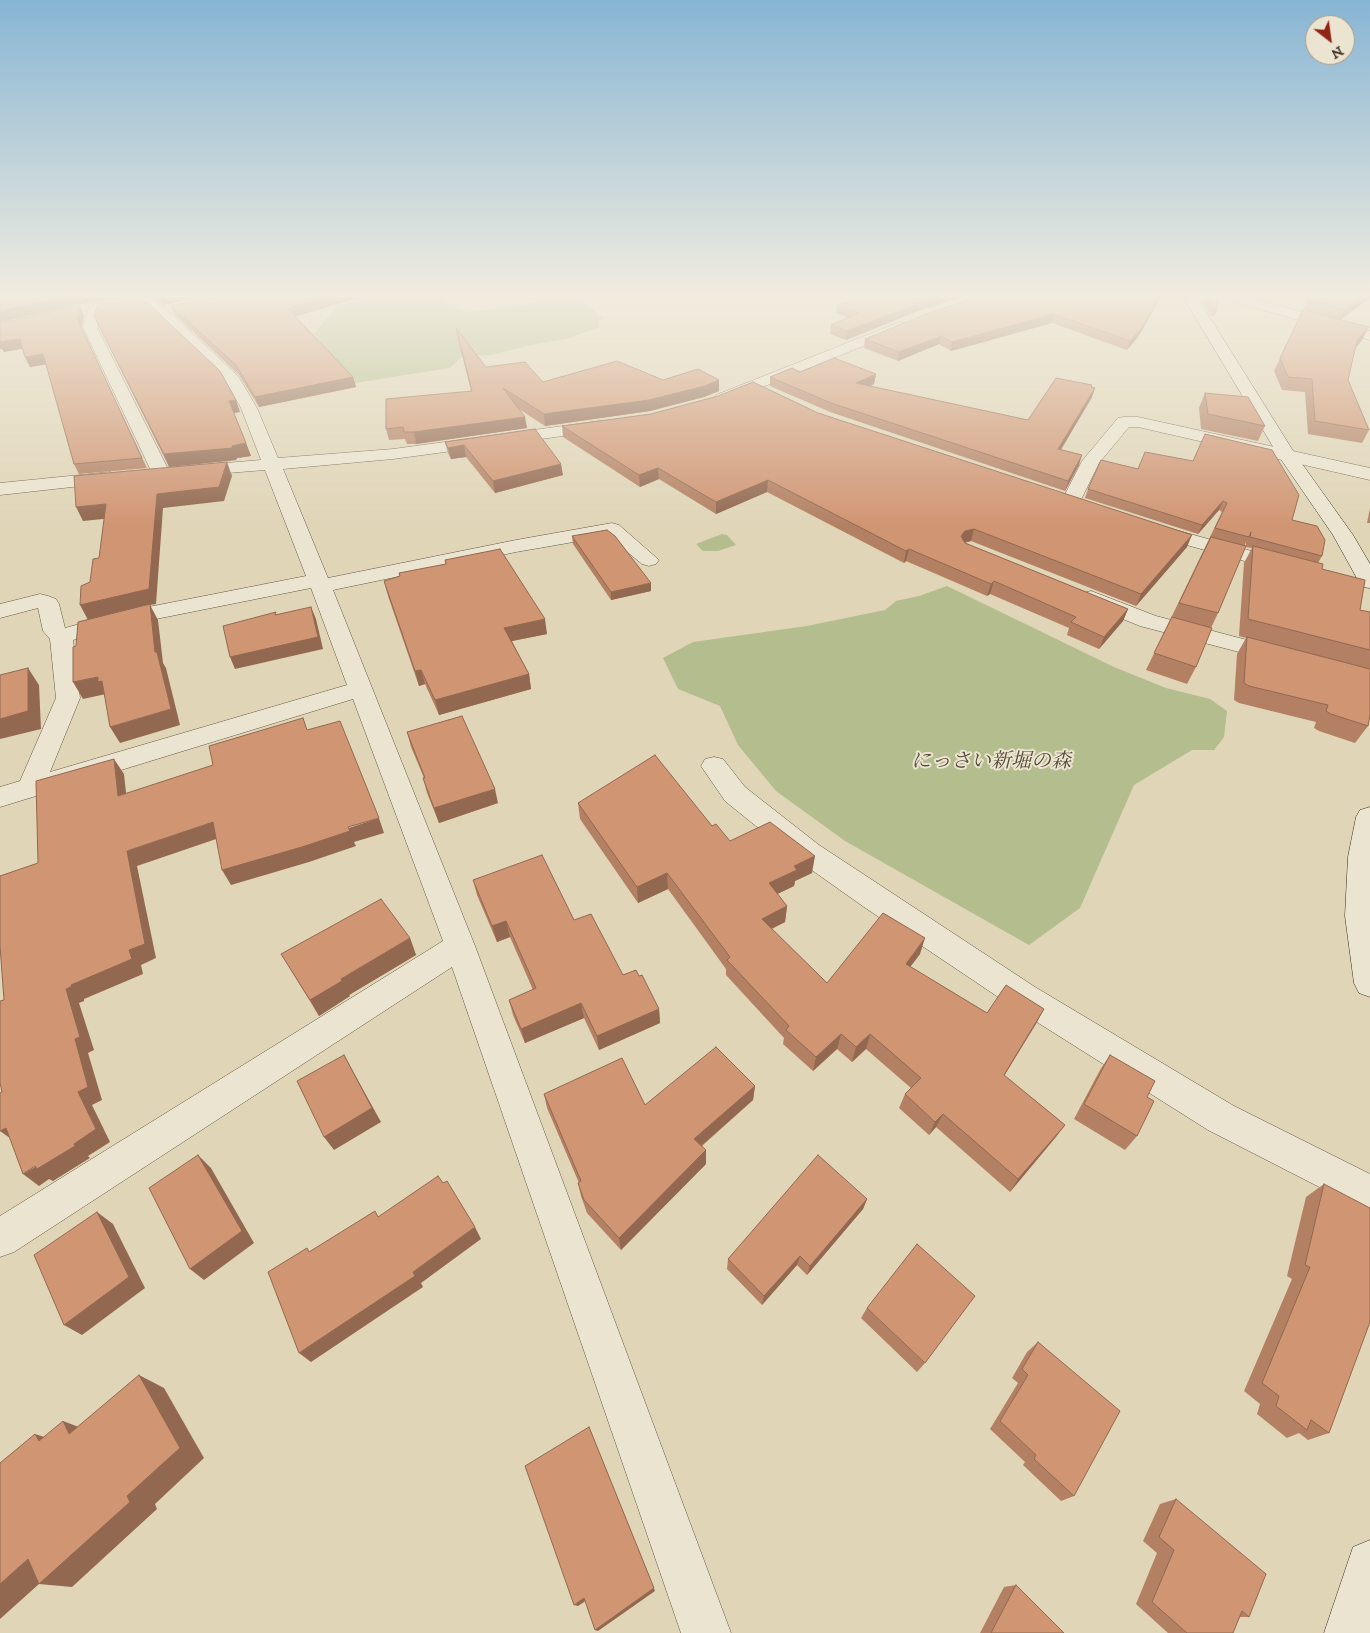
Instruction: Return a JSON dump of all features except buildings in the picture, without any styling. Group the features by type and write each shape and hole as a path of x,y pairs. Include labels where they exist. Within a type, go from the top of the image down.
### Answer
{"street":[{"path":"112,373 161,473"},
{"path":"226,373 232,379 249,408 460,946 706,1633"},
{"path":"711,402 784,373"},
{"path":"1238,373 1287,455 1342,535 1361,583 1370,588"},
{"path":"753,386 771,394"},
{"path":"1071,502 1091,460 1124,422 1138,422 1370,474"},
{"path":"142,475 393,454 616,424"},
{"path":"0,489 123,477"},
{"path":"1052,496 1090,508"},
{"path":"1137,524 1222,550 1306,572"},
{"path":"61,636 123,619 612,529 649,560"},
{"path":"1068,589 1148,621 1293,659"},
{"path":"0,611 40,601 48,604 54,631 61,636 68,698 31,787"},
{"path":"0,797 360,689"},
{"path":"714,766 735,794 808,852 875,899 1024,997 1221,1118 1370,1194"},
{"path":"1370,817 1362,857 1360,916 1370,983"},
{"path":"0,1238 460,946"},
{"path":"1348,1633 1370,1564"}],"green space":[{"path":"347,373 417,373 355,383"},
{"path":"722,534 727,535 736,545 718,551 703,551 696,544"},
{"name":"にっさい新堀の森","path":"947,586 1114,667 1166,688 1210,699 1227,711 1224,737 1214,750 1192,750 1134,785 1080,908 1029,945 845,841 776,791 738,745 720,706 678,689 663,658 693,642 807,626 885,610 896,601 919,596"}]}
